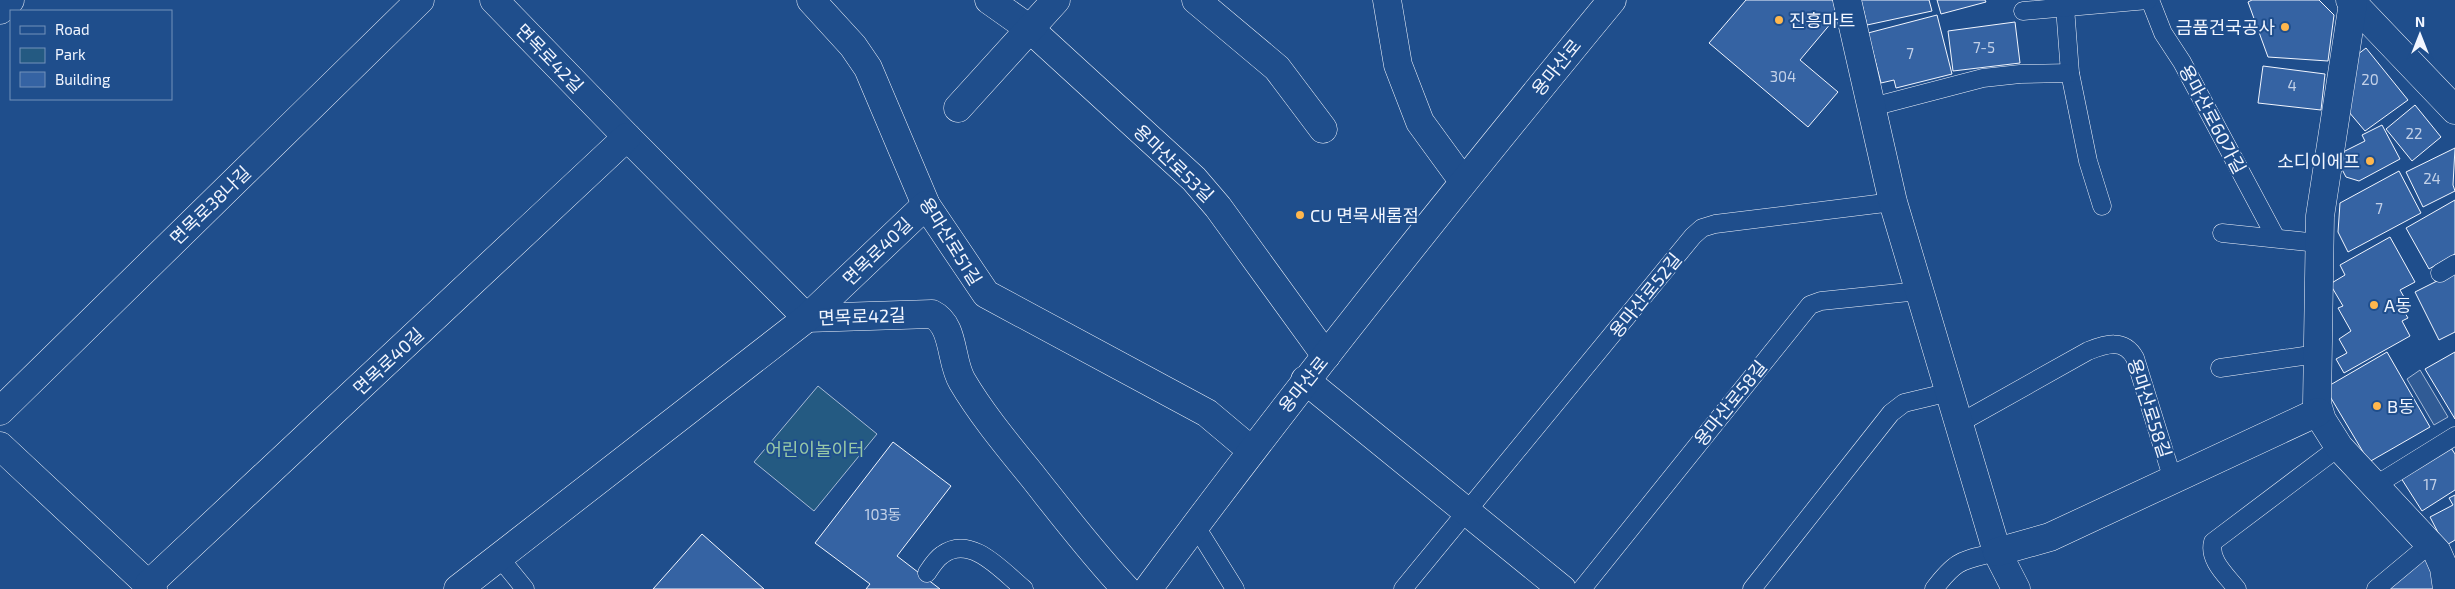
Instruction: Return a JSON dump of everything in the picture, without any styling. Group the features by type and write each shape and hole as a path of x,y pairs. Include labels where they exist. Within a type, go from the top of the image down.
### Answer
{"street":[{"path":"0,10 10,0"},
{"name":"면목로38나길","path":"0,411 420,0"},
{"name":"면목로42길","path":"494,0 807,318 932,314 937,316 945,326 960,379 1006,444 1099,561 1126,589"},
{"name":"용마산로51길","path":"811,0 853,46 868,68 926,205 986,294 1207,413 1251,450"},
{"name":"용마산로53길","path":"989,0 1030,29 1194,179 1218,207 1326,356"},
{"path":"958,108 1056,0"},
{"path":"1196,0 1277,68 1323,129"},
{"path":"1387,0 1398,65 1420,122 1463,181"},
{"name":"용마산로","path":"1148,589 1305,380 1326,356 1463,181 1612,0"},
{"path":"1847,0 1893,202 1997,552 2016,589"},
{"path":"2351,2 2455,110"},
{"path":"2351,2 2320,216 2318,243 2318,412 2339,447 2442,549 2447,589"},
{"name":"면목로40길","path":"0,446 151,587 627,137"},
{"name":"면목로40길","path":"458,589 807,318 926,205"},
{"path":"1305,380 1562,589"},
{"name":"용마산로58길","path":"1997,552 2050,537 2318,412"}],"lane":[{"path":"2023,11 2149,0"},
{"name":"용마산로60가길","path":"2149,0 2163,32 2182,62 2276,238"},
{"path":"2065,7 2070,73 2088,161 2102,206"},
{"path":"1872,107 1992,77 2070,73"},
{"name":"용마산로52길","path":"1404,589 1693,236 1702,228 1715,224 1893,202"},
{"path":"2222,234 2318,243"},
{"name":"용마산로58길","path":"1582,589 1810,305 1821,301 1919,291"},
{"name":"용마산로58길","path":"1958,424 2088,351 2107,344 2118,343 2131,351 2135,358 2173,480"},
{"path":"2220,368 2317,354"},
{"path":"1752,589 1891,413 1904,403 1950,392"},
{"path":"2376,485 2455,436"},
{"path":"2237,589 2213,557 2211,550 2213,542 2339,447"},
{"path":"1195,526 1235,589"},
{"path":"926,572 946,552 954,549 972,549 1024,589"},
{"path":"2376,589 2442,549"},
{"name":"용마산로58길","path":"1934,589 1954,565 1965,560 1997,552"},
{"path":"499,558 525,589"}],"green space":[{"name":"어린이놀이터","path":"818,386 877,434 814,511 754,462"}],"shaded area":[{"path":"2420,370 2448,417 2434,425 2407,379"}],"building":[{"path":"1746,0 1833,0 1837,16 1800,60 1838,92 1808,127 1709,43"},
{"path":"1861,0 1929,0 1932,11 1867,25"},
{"path":"1937,0 1985,0 1986,2 1941,14"},
{"path":"2252,0 2319,0 2334,15 2328,61 2268,57 2248,2"},
{"path":"1937,15 1952,74 1896,88 1894,80 1881,83 1868,33"},
{"path":"2015,22 2020,63 1953,71 1948,31"},
{"path":"2366,48 2408,100 2365,131 2343,105 2353,58"},
{"path":"2263,66 2325,74 2321,110 2258,103"},
{"path":"2415,105 2441,137 2412,161 2386,129"},
{"path":"2382,125 2400,159 2359,181 2346,177 2335,156 2365,141 2362,135"},
{"path":"2455,148 2453,185 2455,191 2423,207 2406,172"},
{"path":"2399,171 2421,213 2348,252 2338,232 2340,203"},
{"path":"2455,200 2455,254 2429,269 2406,228"},
{"name":"A동","path":"2390,237 2415,282 2400,290 2408,304 2402,308 2408,318 2402,321 2410,336 2344,373 2336,359 2347,353 2339,339 2351,331 2338,308 2343,306 2330,284 2345,275 2340,265"},
{"path":"2455,272 2455,332 2439,340 2415,292"},
{"name":"B동","path":"2387,352 2430,427 2369,462 2325,388"},
{"path":"2455,352 2455,419 2425,369"},
{"path":"893,442 951,486 897,556 940,589 866,589 870,584 815,543"},
{"path":"2451,448 2455,454 2455,490 2422,511 2401,478"},
{"path":"2455,495 2455,540 2445,546 2430,517 2453,505 2449,498"},
{"path":"702,534 764,589 653,589"},
{"path":"2424,552 2440,589 2386,589"}],"place":[{"name":"진흥마트","path":"1779,20"},
{"name":"금품건국공사","path":"2285,27"},
{"name":"소디이에프","path":"2370,161"},
{"name":"CU 면목새롬점","path":"1300,215"},
{"name":"A동","path":"2374,305"},
{"name":"B동","path":"2377,406"}]}
